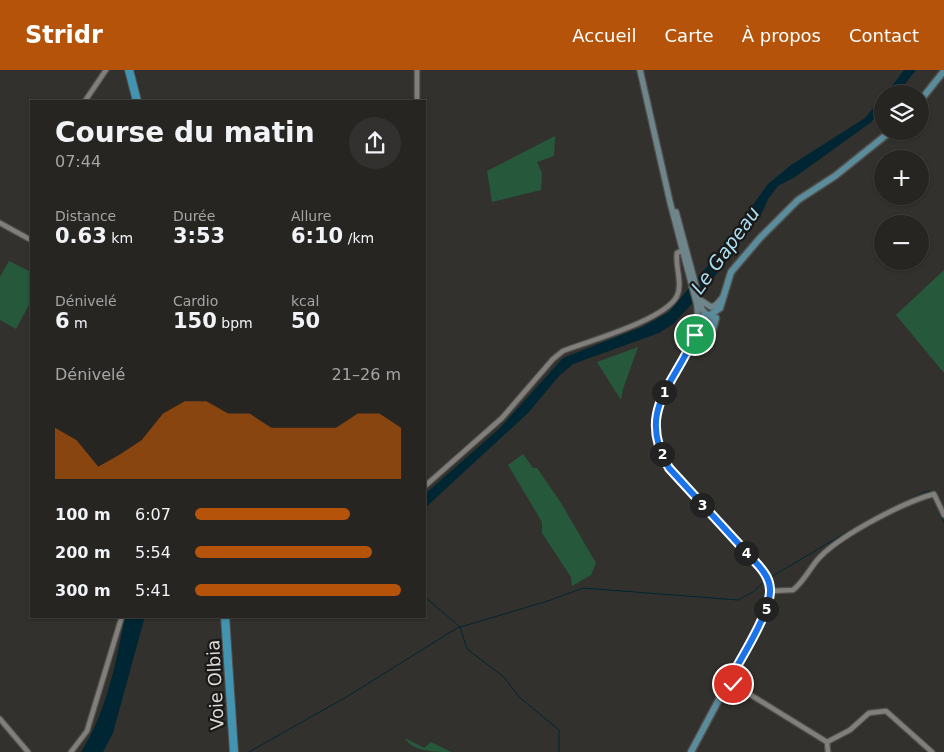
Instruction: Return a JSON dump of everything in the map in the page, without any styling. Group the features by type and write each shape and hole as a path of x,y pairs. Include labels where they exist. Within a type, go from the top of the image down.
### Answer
{"highway":[{"path":"125,70 133,100"},
{"path":"129,70 137,100"},
{"name":"Voie Olbia","path":"224,618 229,752"},
{"name":"Voie Olbia","path":"224,618 234,752"}],"main road":[{"path":"640,70 684,250 692,275"},
{"path":"929,90 944,71"},
{"path":"698,319 718,311 731,272 798,200 840,172 880,140"},
{"path":"666,179 699,302 697,327 691,345 663,393 657,408 657,442 664,459 674,475 764,572 770,591 765,613 691,752"},
{"path":"691,345 704,332 713,329 714,322 723,308 740,261"},
{"path":"699,302 711,307 716,305 723,297"},
{"path":"699,302 714,322"},
{"path":"697,327 704,332"}],"street":[{"path":"86,100 106,70"},
{"path":"417,70 417,100"},
{"path":"0,223 30,239"},
{"path":"426,485 502,418 553,359 563,351 640,323 670,304 677,296 679,289 677,253 684,250"},
{"path":"770,591 793,590 824,553 869,523 923,497 934,494 944,515"},
{"path":"71,752 87,732 121,618"},
{"path":"728,682 827,742"},
{"path":"827,742 850,730 869,713 886,711 932,752"},
{"path":"0,719 28,752"},
{"path":"827,742 828,752"}],"green space":[{"path":"555,136 554,156 537,162 542,173 541,190 492,202 487,171"},
{"path":"9,261 30,272 30,303 16,329 0,320 0,277"},
{"path":"944,270 944,373 896,315"},
{"path":"638,347 623,389 621,400 597,362"},
{"path":"523,454 533,468 537,468 561,503 596,563 591,575 572,586 571,577 542,533 542,522 508,465"},
{"path":"405,738 424,748 431,742 451,752 419,749 408,743"}],"water":[{"path":"904,70 916,70 904,85 893,85"},
{"name":"Le Gapeau","path":"874,107 874,119 870,123 795,177 778,186 768,199 763,211 704,291 673,324 659,333 573,364 559,376 528,413 426,507 426,493 500,428 563,358 644,326 669,312 719,252 768,184 791,165 865,118"},
{"path":"125,618 144,618 113,733 103,752 81,752 98,720 114,669"}],"waterway":[{"path":"900,505 924,492 933,491"},
{"path":"933,498 944,523"},
{"path":"851,530 863,524"},
{"path":"771,577 847,532"},
{"path":"249,752 348,696 457,628 548,601 583,588 738,600 753,592 764,582"},
{"path":"426,598 460,627 467,649 504,677 519,697 559,730 559,752"}],"route":[{"path":"695,335 663,393 657,408 655,424 657,442 669,468 759,566 770,585 770,599 765,613 728,682 733,684"}]}
